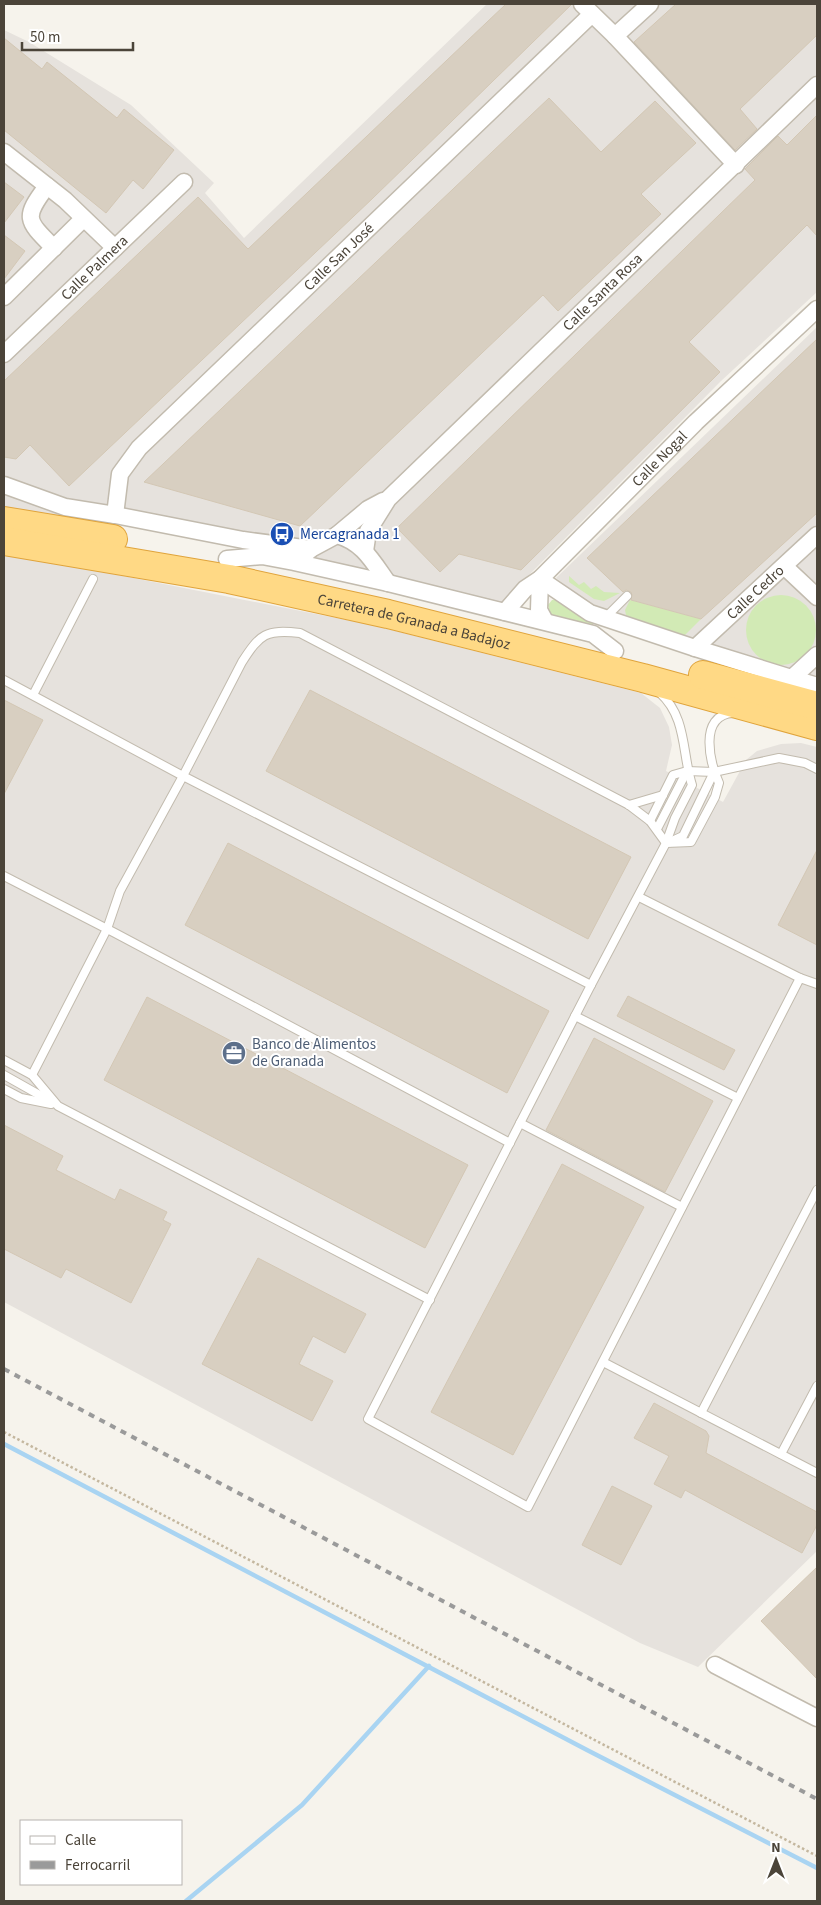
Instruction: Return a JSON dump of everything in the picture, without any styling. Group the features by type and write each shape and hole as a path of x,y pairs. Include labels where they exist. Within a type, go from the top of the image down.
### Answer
{"highway":[{"name":"Carretera de Granada a Badajoz","path":"4,521 227,560 432,605 817,706"},
{"name":"Carretera de Granada a Badajoz","path":"4,541 229,579 388,614 643,678 817,726"}],"street":[{"path":"615,36 650,4"},
{"path":"587,9 615,36 736,165"},
{"name":"Calle San José","path":"115,515 120,474 139,448 587,9"},
{"name":"Calle Santa Rosa","path":"294,562 311,549 337,535 368,509 388,498 817,85"},
{"path":"4,152 65,200 116,248"},
{"name":"Calle Palmera","path":"4,354 184,182"},
{"path":"47,186 32,207 30,216 33,227 54,248"},
{"path":"4,297 83,219"},
{"name":"Calle Nogal","path":"505,612 696,422 817,309"},
{"path":"4,485 65,507 243,540 311,549"},
{"name":"Calle Santa Rosa","path":"365,551 368,531 388,498"},
{"path":"337,535 350,539 365,551 388,583"},
{"name":"Calle Cedro","path":"695,648 817,535"},
{"path":"227,560 262,556 388,583 593,634 615,652"},
{"path":"784,566 817,597"},
{"path":"540,579 590,613 817,686"},
{"path":"540,579 539,610 545,622"},
{"path":"792,678 817,655"},
{"path":"715,1664 817,1718"}],"lane":[{"path":"33,696 93,579"},
{"path":"605,618 626,596"},
{"path":"32,1074 107,929 120,891 183,776 242,662 252,645 264,636 280,630 300,633 630,805 650,821 666,844"},
{"path":"643,678 666,698 681,727 687,771 692,785 674,818 666,844 591,984 368,1419 528,1507 800,978"},
{"path":"4,680 183,776 591,984"},
{"path":"666,844 692,842 715,797 719,783 714,772 708,738 715,721 726,713 761,711"},
{"path":"650,821 673,775 687,771 714,772 779,758 805,763 817,768"},
{"path":"657,829 687,771"},
{"path":"666,844 683,836 714,772"},
{"path":"630,805 663,795"},
{"path":"4,876 510,1143"},
{"path":"639,896 800,978 817,984"},
{"path":"575,1016 738,1098"},
{"path":"4,1060 32,1074 58,1106"},
{"path":"4,1075 58,1106 430,1300"},
{"path":"4,1089 21,1098 58,1106"},
{"path":"520,1123 682,1207"},
{"path":"701,1412 817,1190"},
{"path":"602,1362 817,1472"},
{"path":"781,1454 817,1386"}],"path":[{"path":"4,1432 817,1856"}],"shaded area":[{"path":"487,4 817,4 817,292 721,381 528,576 503,605 188,534 4,508 4,30 29,42 131,105 214,183 205,193 244,238"},
{"path":"817,327 817,680 590,604 556,578"},
{"path":"4,555 88,569 372,625 641,693 660,708 669,727 672,745 666,771 723,802 746,760 757,751 781,744 801,743 817,747 817,1551 698,1667 640,1643 4,1302"}],"green space":[{"path":"569,576 579,585 584,582 591,589 596,586 604,592 620,593 604,601 594,599 569,582"},
{"path":"781,595 794,598 806,605 813,617 816,630 813,643 806,655 794,662 781,665 768,662 756,655 749,643 746,630 749,617 756,605 768,598"},
{"path":"558,599 572,610 594,621 592,627 556,617 550,613 548,605 552,600"},
{"path":"630,600 701,619 685,635 649,625 626,615 625,610"}],"building":[{"path":"506,4 572,4 373,198 69,486 30,445 16,459 4,457 4,381 198,197 248,249"},
{"path":"676,4 817,4 817,35 740,109 757,129 735,150 634,42"},
{"path":"4,38 42,69 47,62 117,118 124,109 174,150 143,189 133,180 106,213 4,130"},
{"path":"549,98 601,152 655,101 696,143 641,194 661,214 558,311 543,295 300,526 144,482"},
{"path":"817,115 817,236 807,225 689,342 720,372 521,570 459,554 440,572 397,528 755,180 745,169 778,136 787,145"},
{"path":"4,182 24,197 4,223"},
{"path":"4,235 25,251 4,279"},
{"path":"817,339 817,513 701,619 631,600 631,592 626,590 623,592 587,558"},
{"path":"310,690 631,857 588,939 266,771"},
{"path":"4,700 43,720 4,794"},
{"path":"228,843 549,1011 507,1093 185,925"},
{"path":"817,850 817,945 778,925"},
{"path":"628,996 735,1050 724,1070 617,1016"},
{"path":"147,997 468,1165 425,1248 104,1080"},
{"path":"594,1038 713,1101 665,1192 546,1130"},
{"path":"4,1125 63,1156 56,1170 115,1200 120,1189 167,1212 163,1220 171,1224 131,1303 66,1269 61,1278 4,1249"},
{"path":"562,1164 644,1207 513,1455 431,1412"},
{"path":"258,1258 366,1314 345,1353 313,1336 299,1364 333,1381 312,1421 202,1364"},
{"path":"654,1403 706,1431 709,1436 706,1453 817,1512 817,1525 802,1553 685,1490 681,1498 654,1484 669,1456 634,1438"},
{"path":"612,1486 652,1506 621,1565 582,1545"},
{"path":"817,1567 817,1679 761,1621"}],"waterway":[{"path":"4,1444 587,1750 817,1868"},
{"path":"186,1901 302,1805 429,1666"}],"railway":[{"path":"4,1369 817,1799"}],"place":[{"name":"Mercagranada 1","path":"282,534"},
{"name":"Banco de Alimentos de Granada","path":"234,1053"}]}
